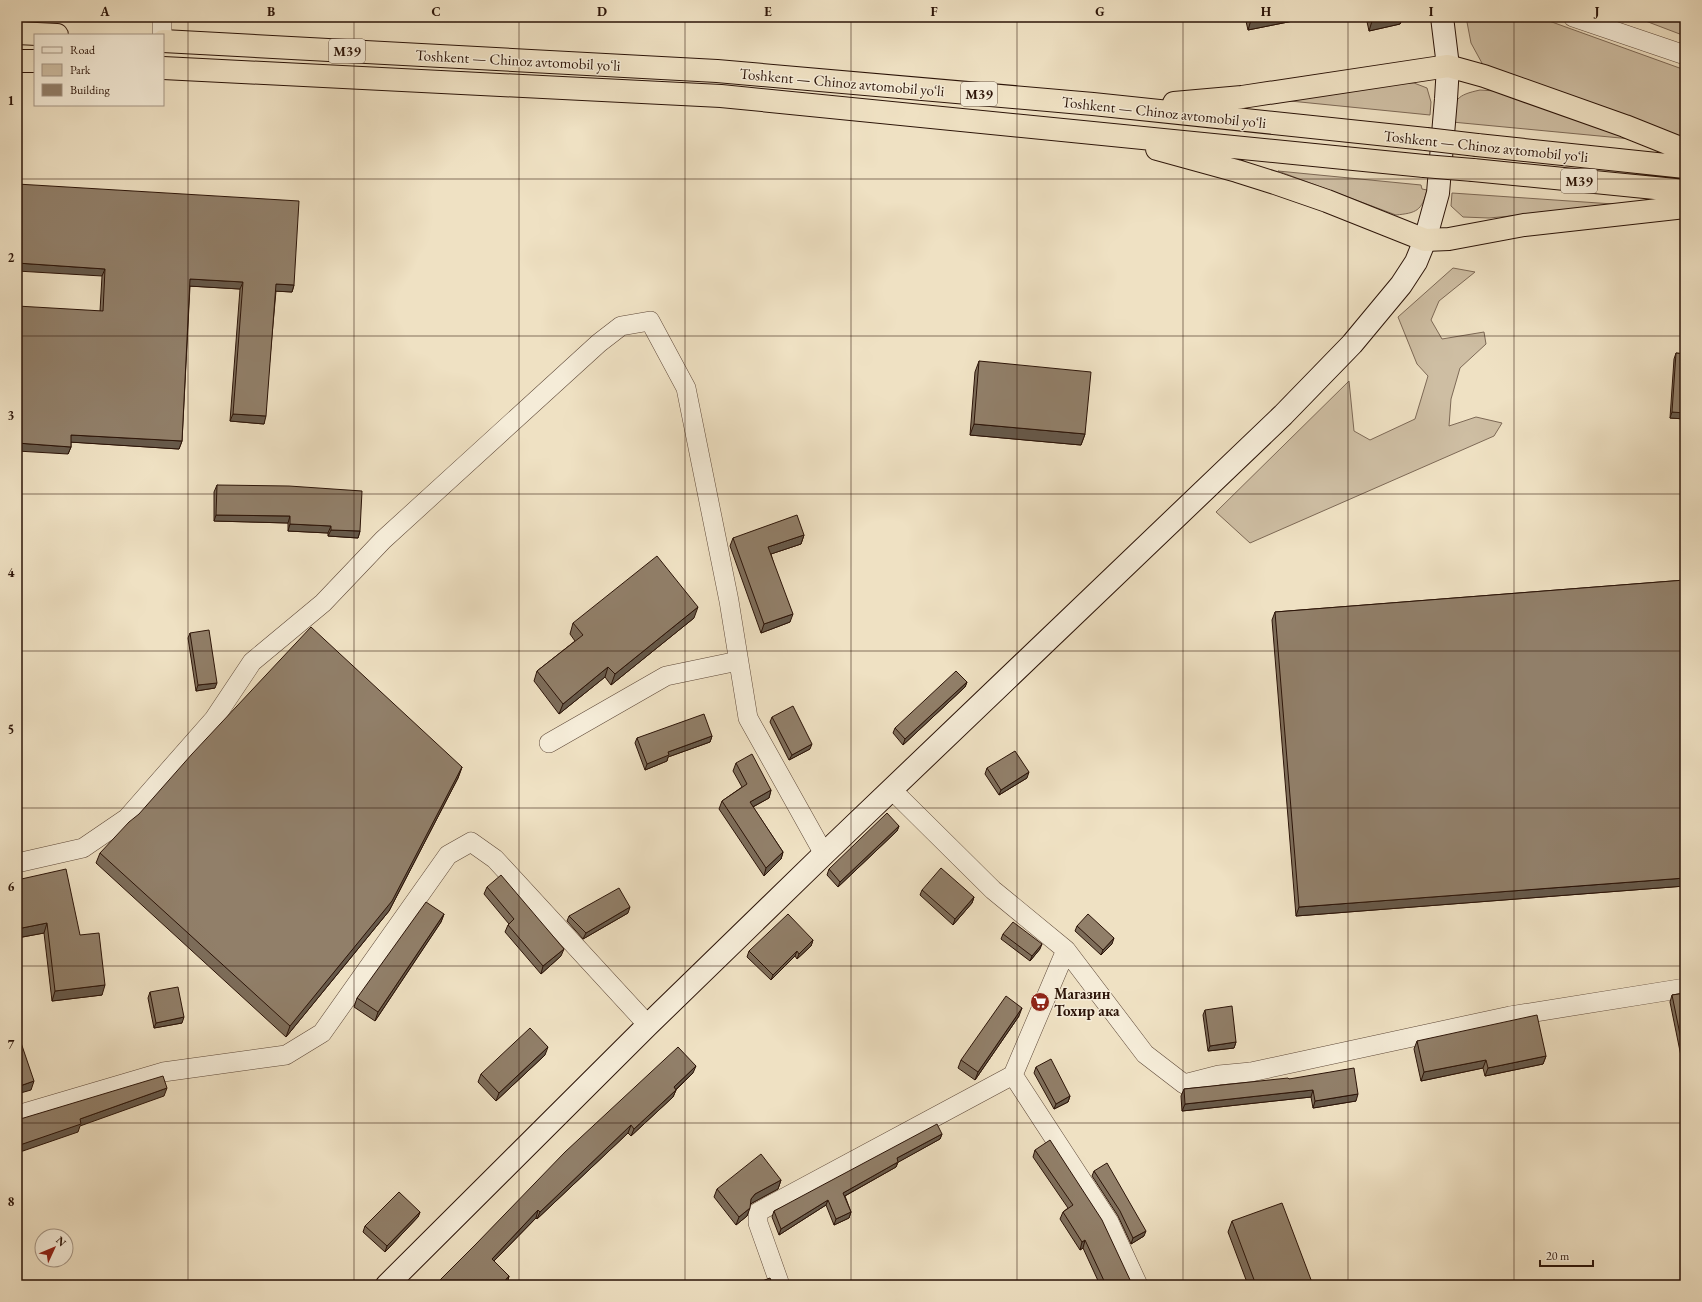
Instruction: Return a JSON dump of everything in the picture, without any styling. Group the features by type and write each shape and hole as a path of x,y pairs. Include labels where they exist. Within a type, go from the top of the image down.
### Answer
{"highway":[{"path":"17,33 37,34"},
{"name":"Toshkent — Chinoz avtomobil yoʻli","path":"164,41 717,71 1093,104 1685,167"},
{"path":"17,60 34,62"},
{"path":"1093,104 1160,104 1242,96 1448,66 1484,76 1625,126 1685,150"},
{"name":"Toshkent — Chinoz avtomobil yoʻli","path":"164,68 721,96 1685,191"},
{"path":"1094,132 1237,171 1275,183 1328,201 1425,240 1449,239 1524,225 1685,207"}],"main road":[{"path":"1401,285 1416,262 1425,240 1438,193 1448,66 1442,17"},
{"path":"387,1285 648,1025 1313,385 1352,344 1401,285 1449,239"}],"street":[{"path":"162,17 162,34"},
{"path":"1573,17 1685,55"},
{"path":"17,863 83,848 127,818 214,719 252,662 323,603 388,535 599,343 621,326 650,321 686,388 729,601 748,718 824,854"},
{"path":"549,743 666,676 738,661"},
{"path":"892,790 993,890 1066,950 1145,1054 1184,1084 1218,1075 1251,1072 1510,1016 1685,988"},
{"path":"17,1115 163,1072 286,1055 322,1033 448,855 471,842 495,859 648,1025"},
{"path":"780,1285 758,1223 758,1212 1013,1075 1066,950"},
{"path":"1013,1075 1109,1222 1138,1285"}],"green space":[{"path":"1466,17 1538,17 1685,70 1685,138 1483,65 1471,43"},
{"path":"1635,17 1685,17 1685,36"},
{"path":"1396,83 1414,83 1427,88 1431,102 1430,115 1260,98"},
{"path":"1480,90 1496,91 1652,141 1452,122 1455,103 1458,99 1461,96"},
{"path":"1278,171 1421,185 1422,189 1427,190 1423,202 1417,210 1396,215"},
{"path":"1452,193 1628,205 1489,218 1463,217 1451,206"},
{"path":"1453,268 1475,272 1439,301 1431,320 1442,339 1484,332 1486,344 1460,368 1451,399 1449,426 1476,417 1502,423 1494,436 1250,543 1216,512 1349,381 1354,431 1370,440 1415,419 1428,376 1417,364 1398,317"}],"building":[{"path":"1251,17 1267,17 1251,20"},
{"path":"1371,17 1391,17 1372,21"},
{"path":"17,184 299,201 294,285 276,284 266,416 233,414 243,282 190,279 182,441 71,435 71,447 17,443 17,306 103,311 105,269 17,263"},
{"path":"1676,353 1685,354 1685,413 1672,412"},
{"path":"979,361 1091,372 1085,434 974,424"},
{"path":"217,485 289,486 362,491 360,531 331,530 331,526 290,524 290,516 216,515"},
{"path":"797,515 804,535 768,547 793,614 764,624 733,538"},
{"path":"657,556 698,607 615,674 608,667 563,704 537,671 583,635 573,623"},
{"path":"1685,580 1685,878 1299,907 1275,612"},
{"path":"311,627 462,767 392,901 290,1026 100,853 129,822 139,814 192,754"},
{"path":"209,630 217,683 198,685 190,633"},
{"path":"956,671 967,682 905,739 895,728"},
{"path":"793,706 812,744 792,755 772,717"},
{"path":"704,714 712,736 668,752 669,755 647,764 637,738"},
{"path":"1015,751 1029,772 1001,790 987,768"},
{"path":"752,754 771,790 750,802 783,852 766,868 722,801 747,784 736,763"},
{"path":"887,813 899,826 840,882 829,869"},
{"path":"941,868 974,897 955,919 922,890"},
{"path":"66,869 80,935 99,933 105,985 55,991 47,923 17,929 17,880"},
{"path":"501,875 564,949 543,966 508,925 514,919 487,887"},
{"path":"619,888 630,907 586,933 569,916"},
{"path":"426,902 444,914 378,1012 357,998"},
{"path":"788,914 813,940 799,954 797,951 773,975 749,951"},
{"path":"1088,914 1114,938 1103,950 1077,926"},
{"path":"1013,922 1042,944 1032,956 1003,934"},
{"path":"178,987 184,1017 156,1023 150,992"},
{"path":"1685,993 1685,1054 1684,1054 1672,995"},
{"path":"1006,996 1022,1008 978,1072 961,1060"},
{"path":"1232,1006 1236,1042 1210,1046 1205,1010"},
{"path":"1537,1015 1546,1056 1488,1068 1486,1060 1424,1072 1417,1041"},
{"path":"530,1028 548,1047 499,1093 481,1074"},
{"path":"17,1031 34,1081 17,1087"},
{"path":"678,1047 696,1066 674,1087 676,1090 634,1129 631,1125 540,1212 538,1210 492,1259 509,1276 501,1285 435,1285 565,1152"},
{"path":"1051,1059 1070,1096 1056,1104 1036,1067"},
{"path":"1354,1068 1358,1094 1315,1101 1313,1090 1185,1104 1184,1089 1289,1079"},
{"path":"163,1076 167,1088 80,1119 81,1124 17,1146 17,1120"},
{"path":"937,1124 942,1134 897,1158 898,1162 843,1193 851,1212 836,1219 828,1200 781,1229 774,1211"},
{"path":"1050,1140 1102,1220 1133,1285 1106,1285 1085,1240 1082,1242 1063,1212 1073,1205 1035,1150"},
{"path":"761,1154 781,1180 755,1194 751,1199 750,1208 739,1217 717,1189"},
{"path":"1107,1163 1146,1231 1133,1238 1120,1211 1094,1171"},
{"path":"399,1192 420,1212 387,1246 365,1226"},
{"path":"1282,1203 1313,1285 1256,1285 1232,1221"},
{"path":"770,1278 773,1285 757,1285 757,1283"}],"place":[{"name":"Магазин Тохир ака","path":"1040,1002"}]}
